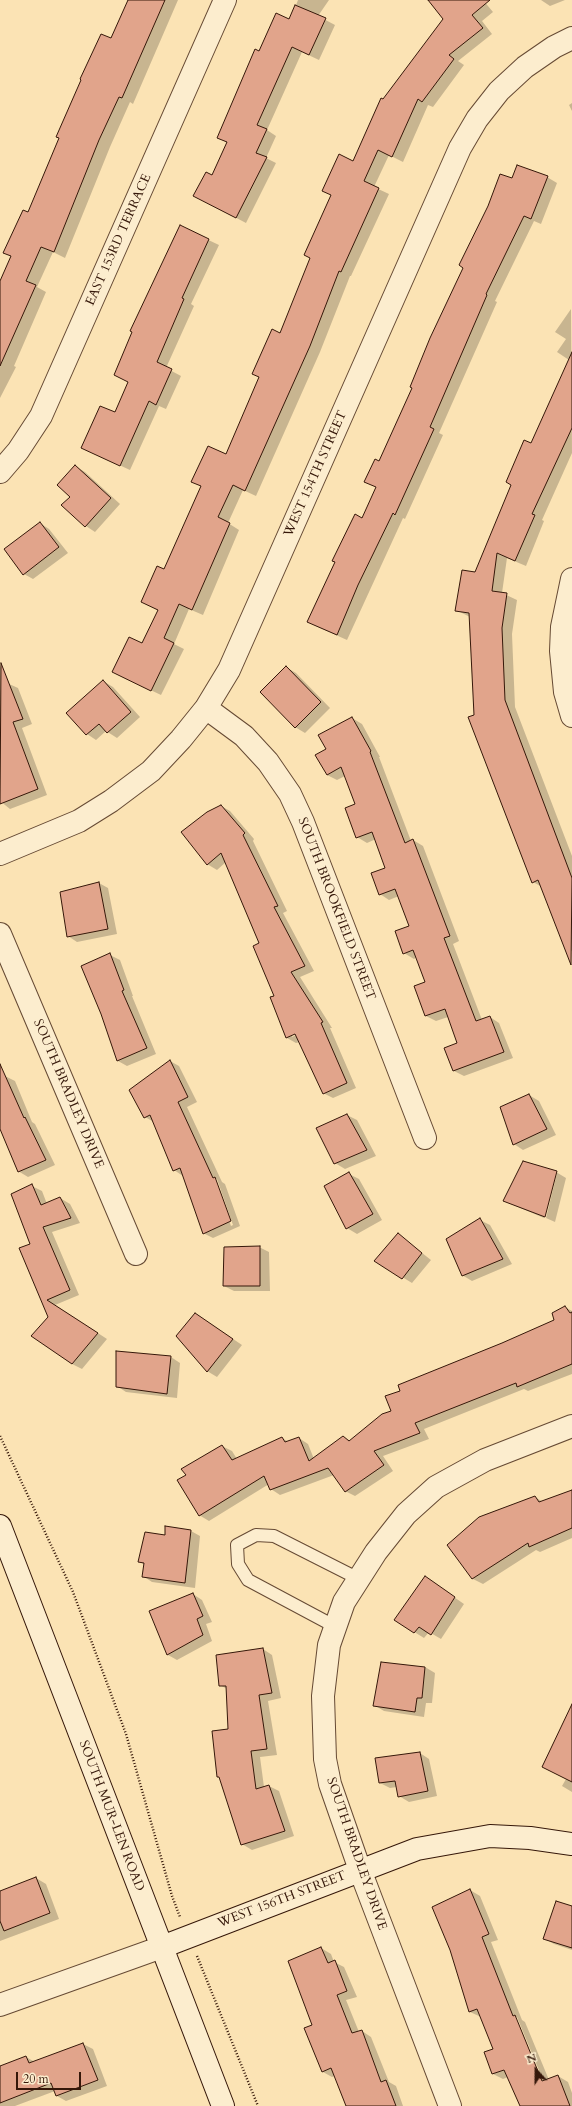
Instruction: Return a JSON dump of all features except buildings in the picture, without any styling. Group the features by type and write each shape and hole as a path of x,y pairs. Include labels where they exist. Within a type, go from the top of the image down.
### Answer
{"street":[{"name":"EAST 153RD TERRACE","path":"0,472 18,451 41,416 225,0"},
{"name":"WEST 154TH STREET","path":"0,854 79,821 111,801 151,771 181,739 206,708 232,663 460,148 477,119 499,91 525,67 554,47 572,38"},
{"path":"572,579 562,627 561,651 565,692 572,716"},
{"name":"SOUTH BROOKFIELD STREET","path":"206,708 244,736 268,762 290,794 303,822 425,1138"},
{"name":"SOUTH BRADLEY DRIVE","path":"0,934 136,1254"},
{"name":"SOUTH BRADLEY DRIVE","path":"450,2106 338,1809 325,1759 323,1696 329,1645 344,1602 376,1552 406,1514 436,1486 484,1460 572,1426"},
{"name":"SOUTH MUR-LEN ROAD","path":"0,1526 223,2106"},
{"name":"WEST 156TH STREET","path":"0,2005 162,1947 417,1849 490,1836 530,1838 572,1844"}],"lane":[{"path":"336,1627 248,1580 238,1564 237,1545 256,1535 274,1536 359,1578"}],"path":[{"path":"0,1436 73,1592 126,1734 172,1896 258,2106"},
{"path":"196,1973 203,1970"}]}
